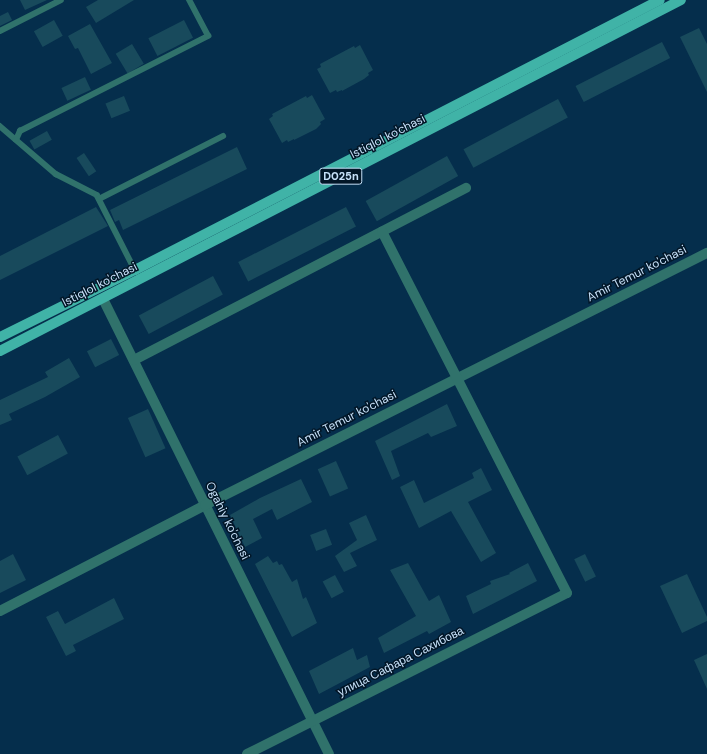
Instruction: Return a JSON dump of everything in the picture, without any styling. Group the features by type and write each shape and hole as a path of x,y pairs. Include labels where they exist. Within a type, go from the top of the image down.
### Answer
{"main road":[{"name":"Istiqlol ko'chasi","path":"0,336 135,270 660,0"},
{"name":"Istiqlol ko'chasi","path":"0,351 681,0"}],"street":[{"path":"134,360 466,188"},
{"path":"382,232 457,378"},
{"name":"Amir Temur ko'chasi","path":"0,611 205,505 707,253"},
{"name":"Ogahiy ko'chasi","path":"102,299 134,360 329,754"},
{"name":"улица Сафара Сахибова","path":"247,754 567,593 457,378"}],"lane":[{"path":"0,32 62,0"},
{"path":"16,140 20,131 208,36 189,0"},
{"path":"0,126 56,174 97,195 135,270"},
{"path":"99,199 223,136"}],"building":[{"path":"20,0 47,0 25,10"},
{"path":"98,0 134,0 96,23 86,7"},
{"path":"8,12 12,20 0,26 0,16"},
{"path":"54,20 63,36 43,47 34,31"},
{"path":"184,20 193,38 157,56 148,38"},
{"path":"90,24 112,63 91,74 78,48 75,49 68,36"},
{"path":"699,28 707,44 707,92 680,37"},
{"path":"662,42 670,58 584,102 576,86"},
{"path":"132,44 144,64 128,74 116,54"},
{"path":"360,45 373,70 368,73 369,75 364,79 342,91 337,92 336,90 330,93 317,69 321,67 320,64 354,46 355,48"},
{"path":"85,77 91,90 67,101 61,88"},
{"path":"312,95 325,119 320,122 321,124 316,129 294,140 288,142 287,140 282,143 269,119 273,116 272,114 306,96 307,98"},
{"path":"124,96 130,111 111,118 105,103"},
{"path":"558,99 568,118 473,168 464,149"},
{"path":"47,131 52,140 34,149 30,141"},
{"path":"237,147 247,169 123,230 119,220 115,222 110,210"},
{"path":"84,153 96,171 89,176 77,158"},
{"path":"447,156 458,176 377,221 366,201"},
{"path":"96,207 108,226 0,280 0,256"},
{"path":"346,207 356,227 248,282 238,262"},
{"path":"213,276 223,295 149,334 139,315"},
{"path":"111,339 119,355 95,367 87,351"},
{"path":"69,358 80,377 45,397 9,414 12,420 0,425 0,400 48,377 45,372"},
{"path":"447,404 457,426 431,437 428,433 391,451 400,476 392,480 375,441"},
{"path":"148,409 165,448 145,457 128,418"},
{"path":"58,435 68,454 27,475 17,457"},
{"path":"336,461 348,488 330,497 318,469"},
{"path":"481,468 492,490 468,502 496,553 481,562 451,511 419,528 400,487 414,480 424,503 474,478 472,473"},
{"path":"301,479 312,502 277,520 272,509 253,519 262,538 245,547 230,515 260,498"},
{"path":"366,515 377,540 350,553 357,566 344,572 335,556 357,540 349,523"},
{"path":"326,529 332,545 316,551 310,535"},
{"path":"13,554 26,580 0,593 0,561"},
{"path":"585,554 596,576 585,582 574,559"},
{"path":"268,556 273,563 277,561 279,565 282,564 292,582 297,579 303,599 306,597 317,623 292,637 255,564"},
{"path":"408,563 429,601 439,595 451,622 429,634 427,631 384,653 378,638 416,616 390,570"},
{"path":"528,563 537,581 473,614 466,596 491,584 490,581 510,574 509,573"},
{"path":"687,574 707,617 707,621 682,633 660,586"},
{"path":"335,575 344,592 332,598 323,582"},
{"path":"114,598 124,619 73,645 76,651 66,656 46,617 58,611 65,624"},
{"path":"353,648 357,660 367,655 370,667 319,694 309,671"},
{"path":"707,654 707,689 694,660"}]}
